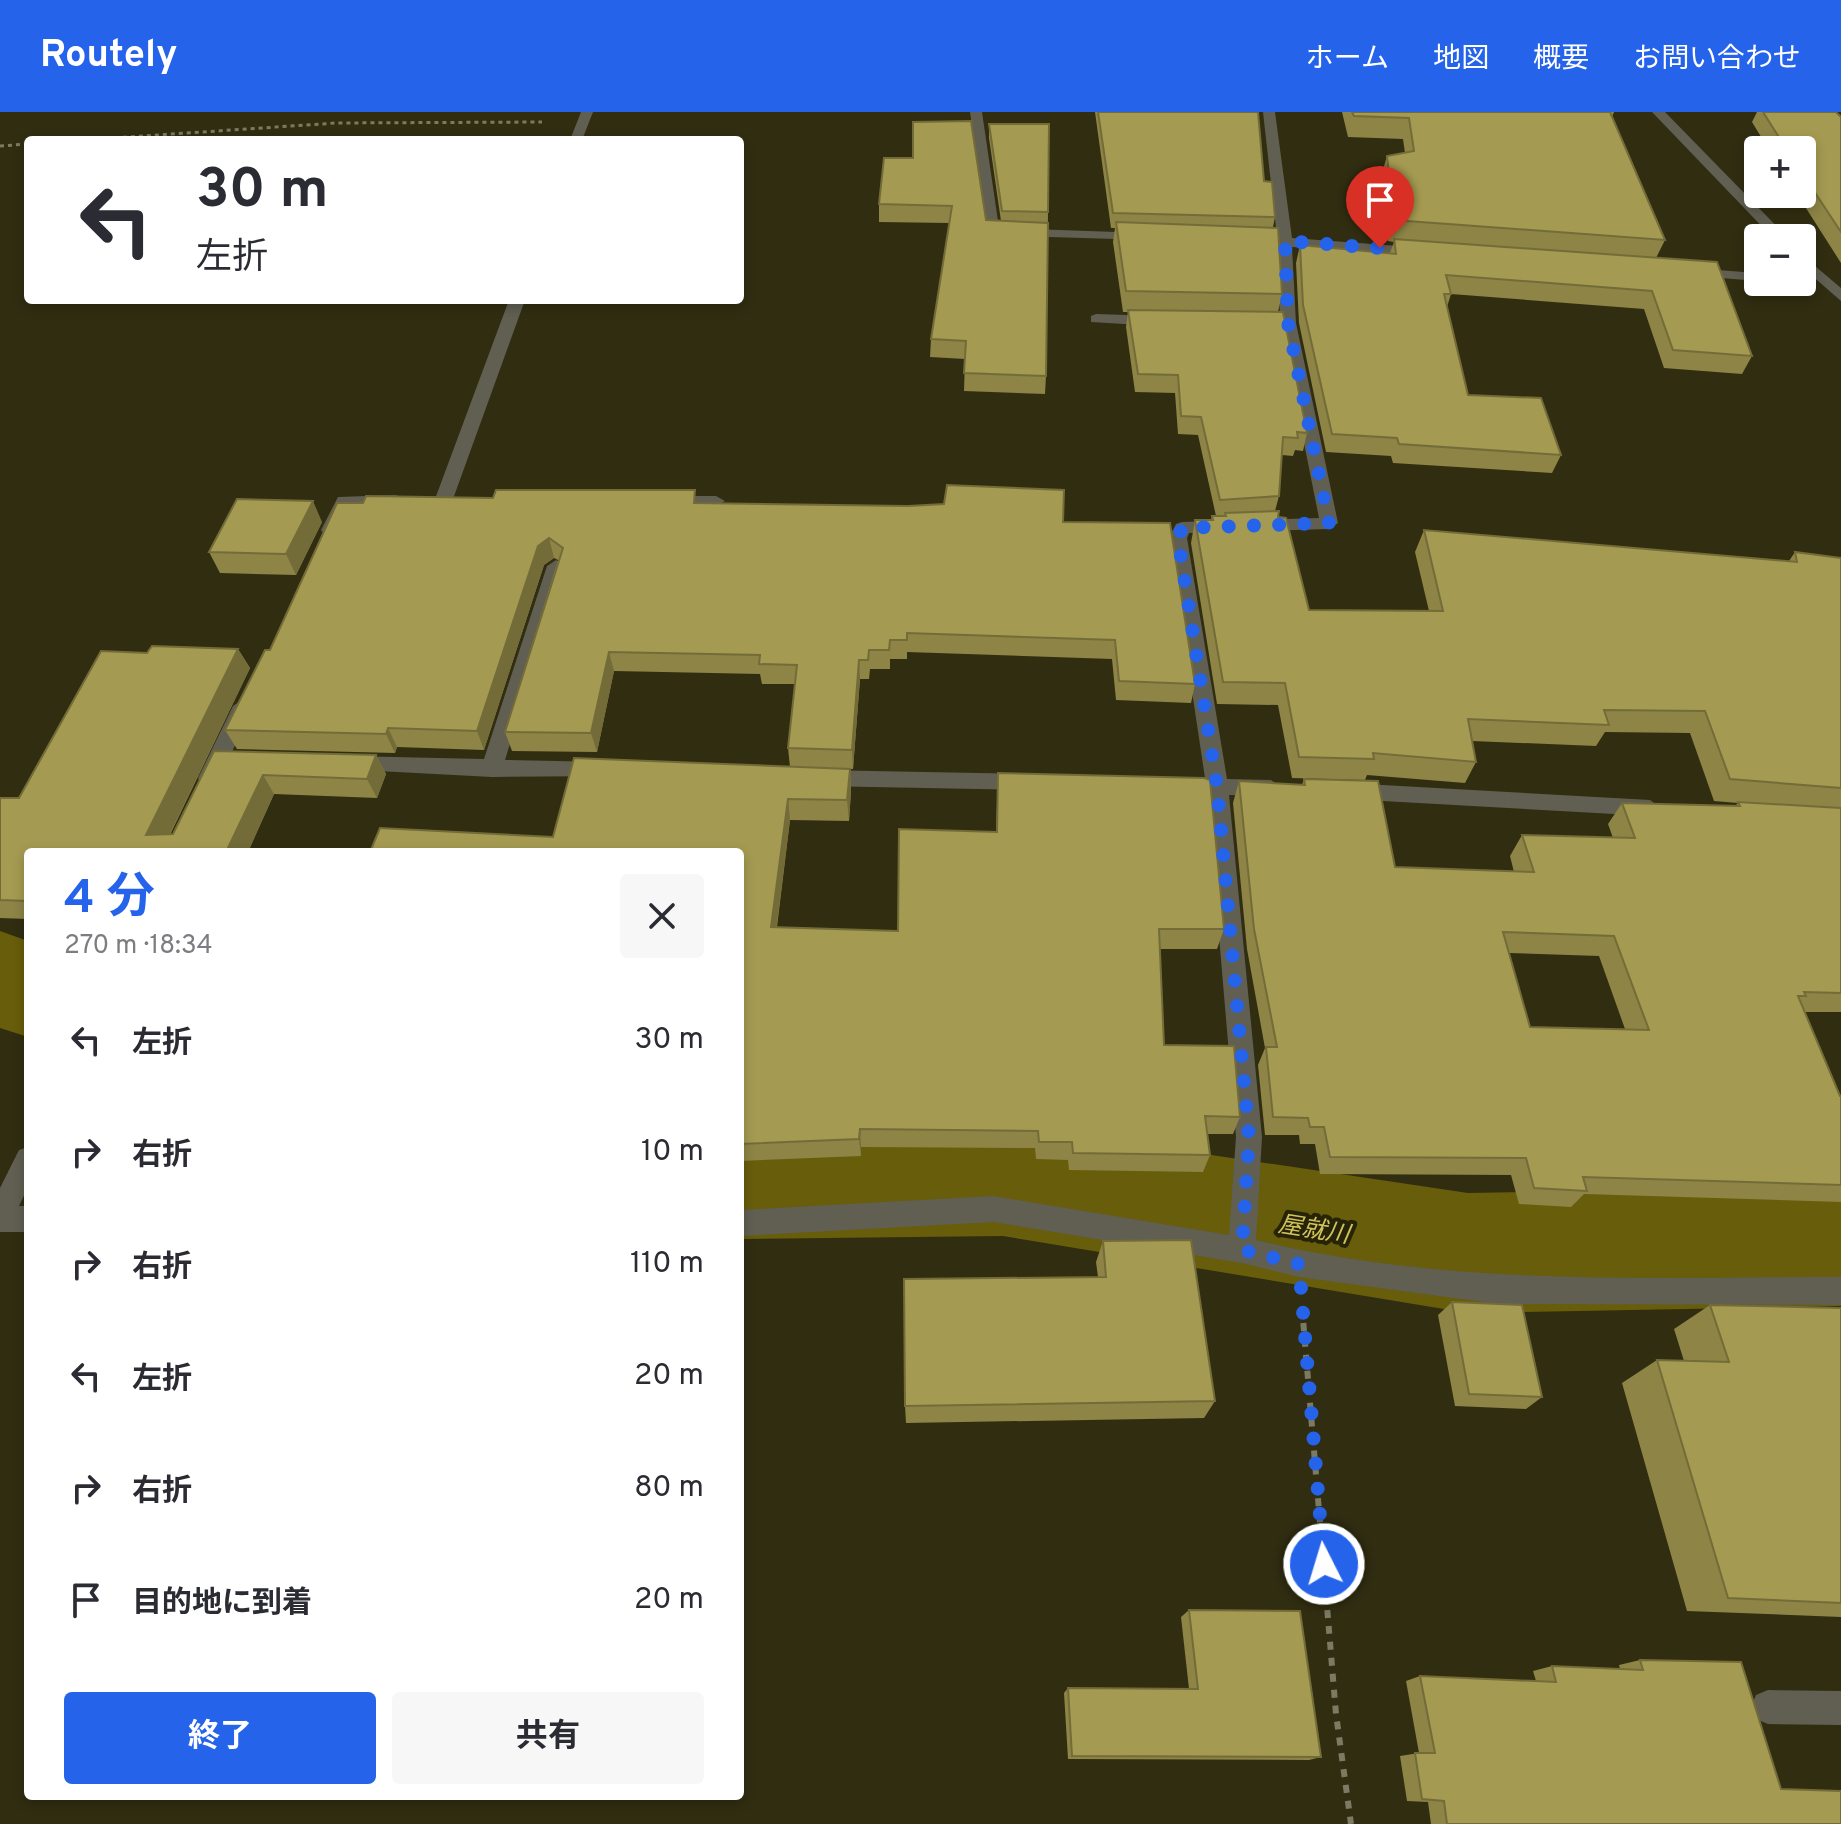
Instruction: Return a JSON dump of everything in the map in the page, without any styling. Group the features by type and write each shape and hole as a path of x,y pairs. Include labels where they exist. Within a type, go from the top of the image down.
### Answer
{"street":[{"path":"976,112 992,232 1162,237"},
{"path":"1244,1224 1249,1137 1217,786 1178,538 1182,528 1329,523 1281,323 1285,241 1269,112"},
{"path":"1658,112 1767,224"},
{"path":"578,136 585,117"},
{"path":"1254,240 1443,253"},
{"path":"1679,271 1744,276"},
{"path":"1816,275 1841,296"},
{"path":"323,544 344,501 437,500 515,304"},
{"path":"1096,319 1170,321"},
{"path":"640,501 716,501"},
{"path":"492,769 556,566"},
{"path":"199,799 253,687"},
{"path":"217,759 248,760"},
{"path":"324,763 626,772"},
{"path":"793,778 1044,783"},
{"path":"1154,785 1296,789"},
{"path":"1327,790 1670,809"},
{"path":"24,1167 0,1218 24,1219"},
{"path":"744,1223 993,1209 1244,1224 1299,1264 1498,1290 1841,1291"},
{"path":"1768,1707 1841,1708"}],"path":[{"path":"143,136 336,123 585,117"},
{"path":"0,146 24,144"},
{"path":"1299,1264 1336,1714 1351,1824"}],"building":[{"path":"1098,112 1258,112 1264,181 1272,182 1275,217 1113,213"},
{"path":"1352,112 1610,112 1665,240 1394,220 1387,156 1414,151 1409,118 1354,116"},
{"path":"1763,112 1836,112 1841,117 1841,232 1816,194 1816,136 1778,136"},
{"path":"971,121 986,220 1048,223 1046,376 964,373 966,341 931,339 952,206 879,204 884,158 913,158 913,122"},
{"path":"989,124 1049,124 1048,212 1002,211"},
{"path":"1116,222 1278,228 1282,294 1126,291"},
{"path":"1394,239 1717,262 1752,356 1673,350 1652,291 1446,275 1451,294 1444,294 1468,395 1541,398 1561,455 1399,444 1397,438 1332,434 1303,305 1300,245 1396,254"},
{"path":"1128,310 1283,312 1307,433 1297,432 1298,438 1283,437 1279,496 1220,500 1201,417 1181,416 1178,375 1138,374"},
{"path":"947,485 1064,490 1063,522 1170,523 1195,684 1119,681 1115,640 907,633 907,640 890,640 889,650 869,650 868,660 859,660 852,750 788,748 797,665 759,664 760,655 609,652 591,733 505,732 563,548 549,538 538,546 477,731 388,728 386,734 225,730 265,650 270,650 337,503 363,503 366,496 493,498 496,490 695,490 694,503 908,506 944,504"},
{"path":"237,499 313,501 286,554 209,552"},
{"path":"1279,511 1278,517 1286,518 1309,610 1443,611 1424,530 1797,562 1795,552 1841,558 1841,788 1730,779 1705,711 1604,710 1609,725 1468,719 1476,762 1373,753 1374,759 1299,757 1285,683 1223,682 1195,520 1213,520 1212,516 1226,516 1225,513"},
{"path":"152,646 238,649 146,835 173,834 214,751 376,755 367,779 263,775 228,848 24,848 24,901 0,900 0,798 19,798 101,651 147,653"},
{"path":"574,758 850,769 847,800 788,799 771,927 898,931 899,829 997,832 998,773 1210,780 1224,929 1159,929 1164,1045 1234,1046 1240,1117 1205,1116 1210,1155 1073,1153 1072,1142 1039,1142 1038,1131 860,1129 859,1139 744,1144 744,848 372,848 380,828 553,837"},
{"path":"1304,779 1378,781 1395,867 1534,872 1522,835 1635,838 1622,803 1740,806 1738,802 1841,808 1841,993 1804,992 1806,996 1798,996 1841,1096 1841,1185 1583,1177 1587,1191 1534,1188 1526,1158 1330,1157 1324,1127 1310,1127 1308,1118 1273,1117 1266,1047 1277,1047 1254,929 1239,781 1305,785","holes":["1503,932 1614,936 1649,1030 1530,1027"]},
{"path":"1191,1240 1215,1401 905,1406 904,1279 1106,1277 1103,1241"},
{"path":"1452,1302 1522,1305 1542,1397 1469,1394"},
{"path":"1710,1305 1841,1308 1841,1603 1728,1598 1657,1360 1729,1362"},
{"path":"1189,1610 1300,1611 1321,1757 1072,1756 1068,1688 1198,1689"},
{"path":"1640,1660 1741,1662 1781,1789 1841,1791 1841,1824 1447,1824 1444,1801 1422,1799 1415,1753 1435,1753 1420,1676 1556,1682 1552,1666 1643,1670"}],"waterway":[{"name":"屋就川","path":"0,977 24,989"},
{"name":"屋就川","path":"744,1183 1003,1180 1468,1253 1841,1246"}],"route":[{"path":"1324,1564 1299,1264 1242,1250 1249,1137 1217,786 1178,538 1182,528 1329,523 1288,323 1285,241 1380,248"}]}
